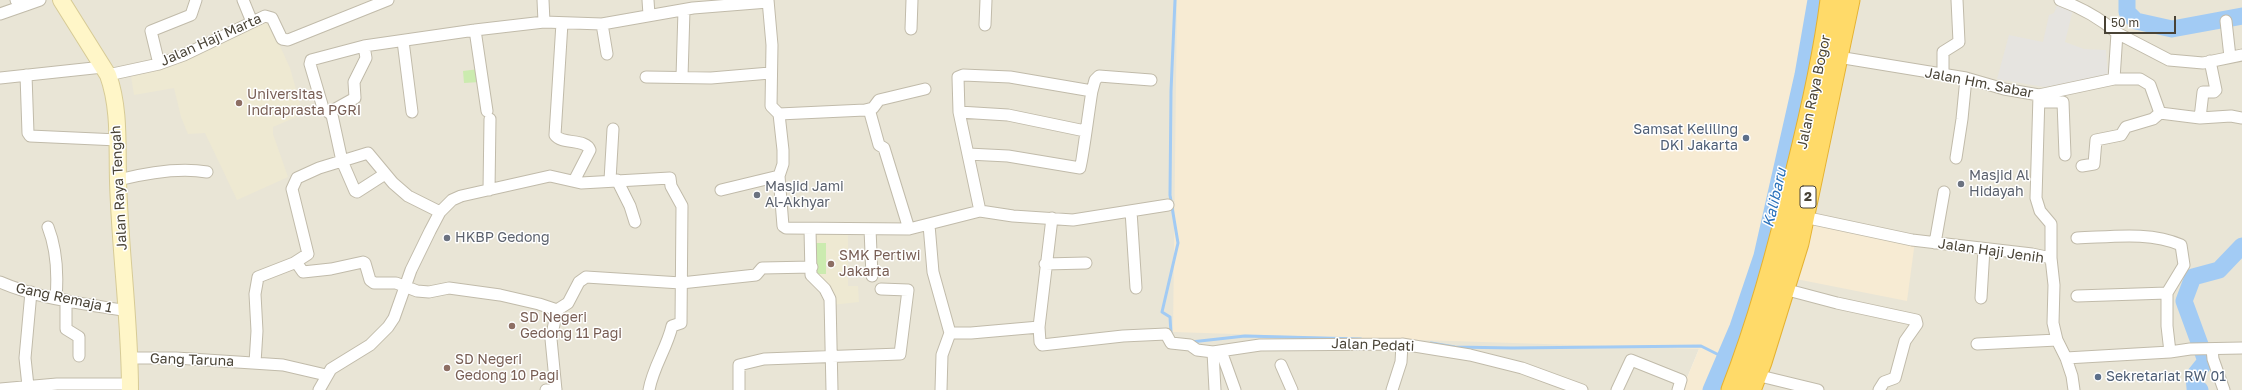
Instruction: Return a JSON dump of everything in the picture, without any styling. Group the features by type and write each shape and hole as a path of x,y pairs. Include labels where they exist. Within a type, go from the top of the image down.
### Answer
{"highway":[{"name":"Jalan Raya Bogor","path":"1732,390 1755,328 1786,218 1827,34 1831,0"},
{"name":"Jalan Raya Bogor","path":"1753,383 1784,289 1804,217 1849,0"}],"street":[{"path":"0,14 19,3 40,0"},
{"name":"Jalan Raya Tengah","path":"61,0 105,71 114,97 118,140 118,180 128,311 130,387"},
{"path":"159,64 151,31 191,15 196,0"},
{"path":"243,0 252,22"},
{"name":"Jalan Haji Marta","path":"0,78 26,75 105,71 159,64 184,55 269,15 272,18 282,39 288,40 388,0"},
{"path":"543,0 544,22"},
{"path":"648,0 649,15"},
{"path":"910,28 912,0"},
{"path":"985,25 986,0"},
{"path":"1943,75 1943,52 1959,42 1958,0"},
{"path":"2060,0 2098,18 2117,33 2169,60 2189,63 2210,62 2242,55"},
{"path":"385,174 356,192 342,161 330,112 323,108 310,64 311,60 364,46 475,30 544,22 602,24 724,3 768,1 772,45 770,73 771,106 779,114 783,164 779,176 783,226 786,228 909,229 929,225 958,215 980,211 1014,216 1073,220 1168,205"},
{"path":"682,77 684,10"},
{"path":"2226,21 2230,57"},
{"path":"562,23 555,135 561,139 586,145 590,150 574,181"},
{"path":"602,24 607,54"},
{"path":"475,30 488,115 489,190"},
{"path":"2114,79 2117,33"},
{"path":"403,41 412,112"},
{"path":"330,112 355,98 354,82 366,58 364,46"},
{"name":"Jalan Hm. Sabar","path":"1838,57 1966,78 2039,98 2114,79 2140,79 2148,82 2160,113"},
{"path":"2200,118 2203,92 2214,92 2216,90 2210,62"},
{"path":"646,77 711,78 770,73"},
{"path":"26,75 28,133 30,136 118,140"},
{"path":"980,211 959,112 957,79 963,75 1010,77 1092,91"},
{"path":"968,154 1008,156 1077,168 1082,165 1083,162 1085,131 1095,80 1099,76 1150,80"},
{"path":"1956,158 1966,78"},
{"path":"779,114 869,109 873,108 879,100 925,89"},
{"path":"2051,258 2052,224 2040,210 2036,198 2039,98 2063,102 2065,155"},
{"path":"869,109 879,145 884,148 909,229"},
{"path":"959,112 1008,115 1085,131"},
{"path":"2082,166 2094,164 2096,140 2122,135 2126,127 2153,119 2160,113 2200,118 2231,116 2242,118"},
{"path":"613,129 614,180 630,206 635,222"},
{"path":"255,363 257,331 255,294 258,276 296,262 308,254 309,251 292,186 300,176 368,153 385,174 408,196 440,212"},
{"path":"118,180 171,171 196,170 207,172"},
{"path":"319,390 326,375 331,369 358,354 379,337 394,318 404,287 440,212 445,205 461,196 550,176 587,183 614,180 643,181 670,178 671,186 682,206 681,323 672,326 669,340 651,378 649,390"},
{"path":"721,190 779,176"},
{"path":"1935,243 1944,192"},
{"path":"1131,211 1136,288"},
{"name":"Jalan Haji Jenih","path":"1804,217 1935,243 2032,254 2051,258 2054,285 2053,323 2057,340 2066,358 2072,376 2074,390"},
{"path":"950,333 971,333 1039,327 1045,264 1052,218"},
{"path":"929,225 933,272 950,333 942,354 941,390"},
{"path":"48,227 54,245 66,329 79,337 80,356"},
{"path":"810,229 812,277 823,286 830,299 832,390"},
{"path":"870,229 872,276"},
{"path":"2077,238 2166,238 2181,245 2184,265 2167,293 2167,326 2170,352"},
{"path":"1981,298 1984,249"},
{"path":"296,262 303,272 331,269 363,262 366,263 372,282 396,283 417,291 429,292 449,288 461,289 523,300 557,310"},
{"path":"1045,264 1086,263"},
{"path":"553,390 551,339 557,310 568,303 579,282 586,277 681,283 756,275 762,268 812,267"},
{"name":"Gang Remaja 1","path":"0,282 30,292 128,311"},
{"path":"739,390 738,367 740,365 764,359 897,355 901,353 908,290 881,289"},
{"path":"1784,289 1837,303 1914,319 1917,324 1905,341 1895,378 1884,382 1879,390"},
{"path":"28,386 25,358 30,292"},
{"path":"2077,296 2167,293"},
{"name":"Jalan Pedati","path":"1039,327 1040,342 1042,345 1123,336 1166,334 1171,343 1190,345 1197,350 1217,352 1260,345 1402,344 1470,354 1522,368 1582,390"},
{"path":"1977,344 2057,340"},
{"path":"1392,390 1399,371 1402,344"},
{"path":"2066,358 2170,352 2190,349 2242,348"},
{"path":"2209,349 2224,390"},
{"path":"1214,390 1217,352"},
{"path":"1217,352 1235,390"},
{"name":"Gang Taruna","path":"130,358 283,365 326,375"},
{"path":"1617,390 1631,360 1680,380 1679,387"},
{"path":"1282,365 1292,390"},
{"path":"0,389 86,383 130,387"},
{"path":"1753,383 1818,390"}],"shaded area":[{"path":"0,0 2242,0 2242,390 1759,390 1782,220 1699,349 1682,390 0,390"},
{"path":"1177,0 1824,0 1782,220 1915,241 1907,301 1796,279 1759,390 1682,390 1699,349 1173,332"},
{"path":"2057,5 2073,10 2065,42 2084,49 2106,50 2108,78 2044,87 1997,79 2009,35 2043,42 2049,15 2054,13"},
{"name":"Universitas Indraprasta PGRI","path":"269,22 290,68 303,114 273,127 273,134 288,177 237,200 205,133 188,134 181,117 174,88 134,95 130,70"},
{"name":"SMK Pertiwi Jakarta","path":"812,230 848,230 848,286 858,286 859,302 832,305 813,275"}],"green space":[{"path":"479,69 480,82 464,83 463,71"},
{"path":"814,243 826,243 826,274 815,274"}],"waterway":[{"path":"1171,334 1170,317 1162,312 1178,243 1170,195 1171,91 1175,0"},
{"name":"Kalibaru","path":"1711,390 1738,327 1762,256 1803,75 1816,0"},
{"path":"2127,0 2127,12 2136,21 2172,29 2242,16"},
{"path":"2200,390 2195,388 2194,376 2206,361 2184,301 2193,277 2219,270 2242,246"},
{"path":"1191,342 1245,336 1361,339"},
{"path":"1431,343 1455,347 1512,348 1701,346 1723,357"}],"place":[{"name":"Universitas Indraprasta PGRI","path":"239,103"},
{"name":"Samsat Keliling DKI Jakarta","path":"1746,138"},
{"name":"Masjid Al Hidayah","path":"1961,184"},
{"name":"Masjid Jami Al-Akhyar","path":"757,195"},
{"name":"HKBP Gedong","path":"447,238"},
{"name":"SMK Pertiwi Jakarta","path":"831,264"},
{"name":"SD Negeri Gedong 11 Pagi","path":"512,326"},
{"name":"SD Negeri Gedong 10 Pagi","path":"447,368"},
{"name":"Sekretariat RW 01","path":"2098,377"}]}
